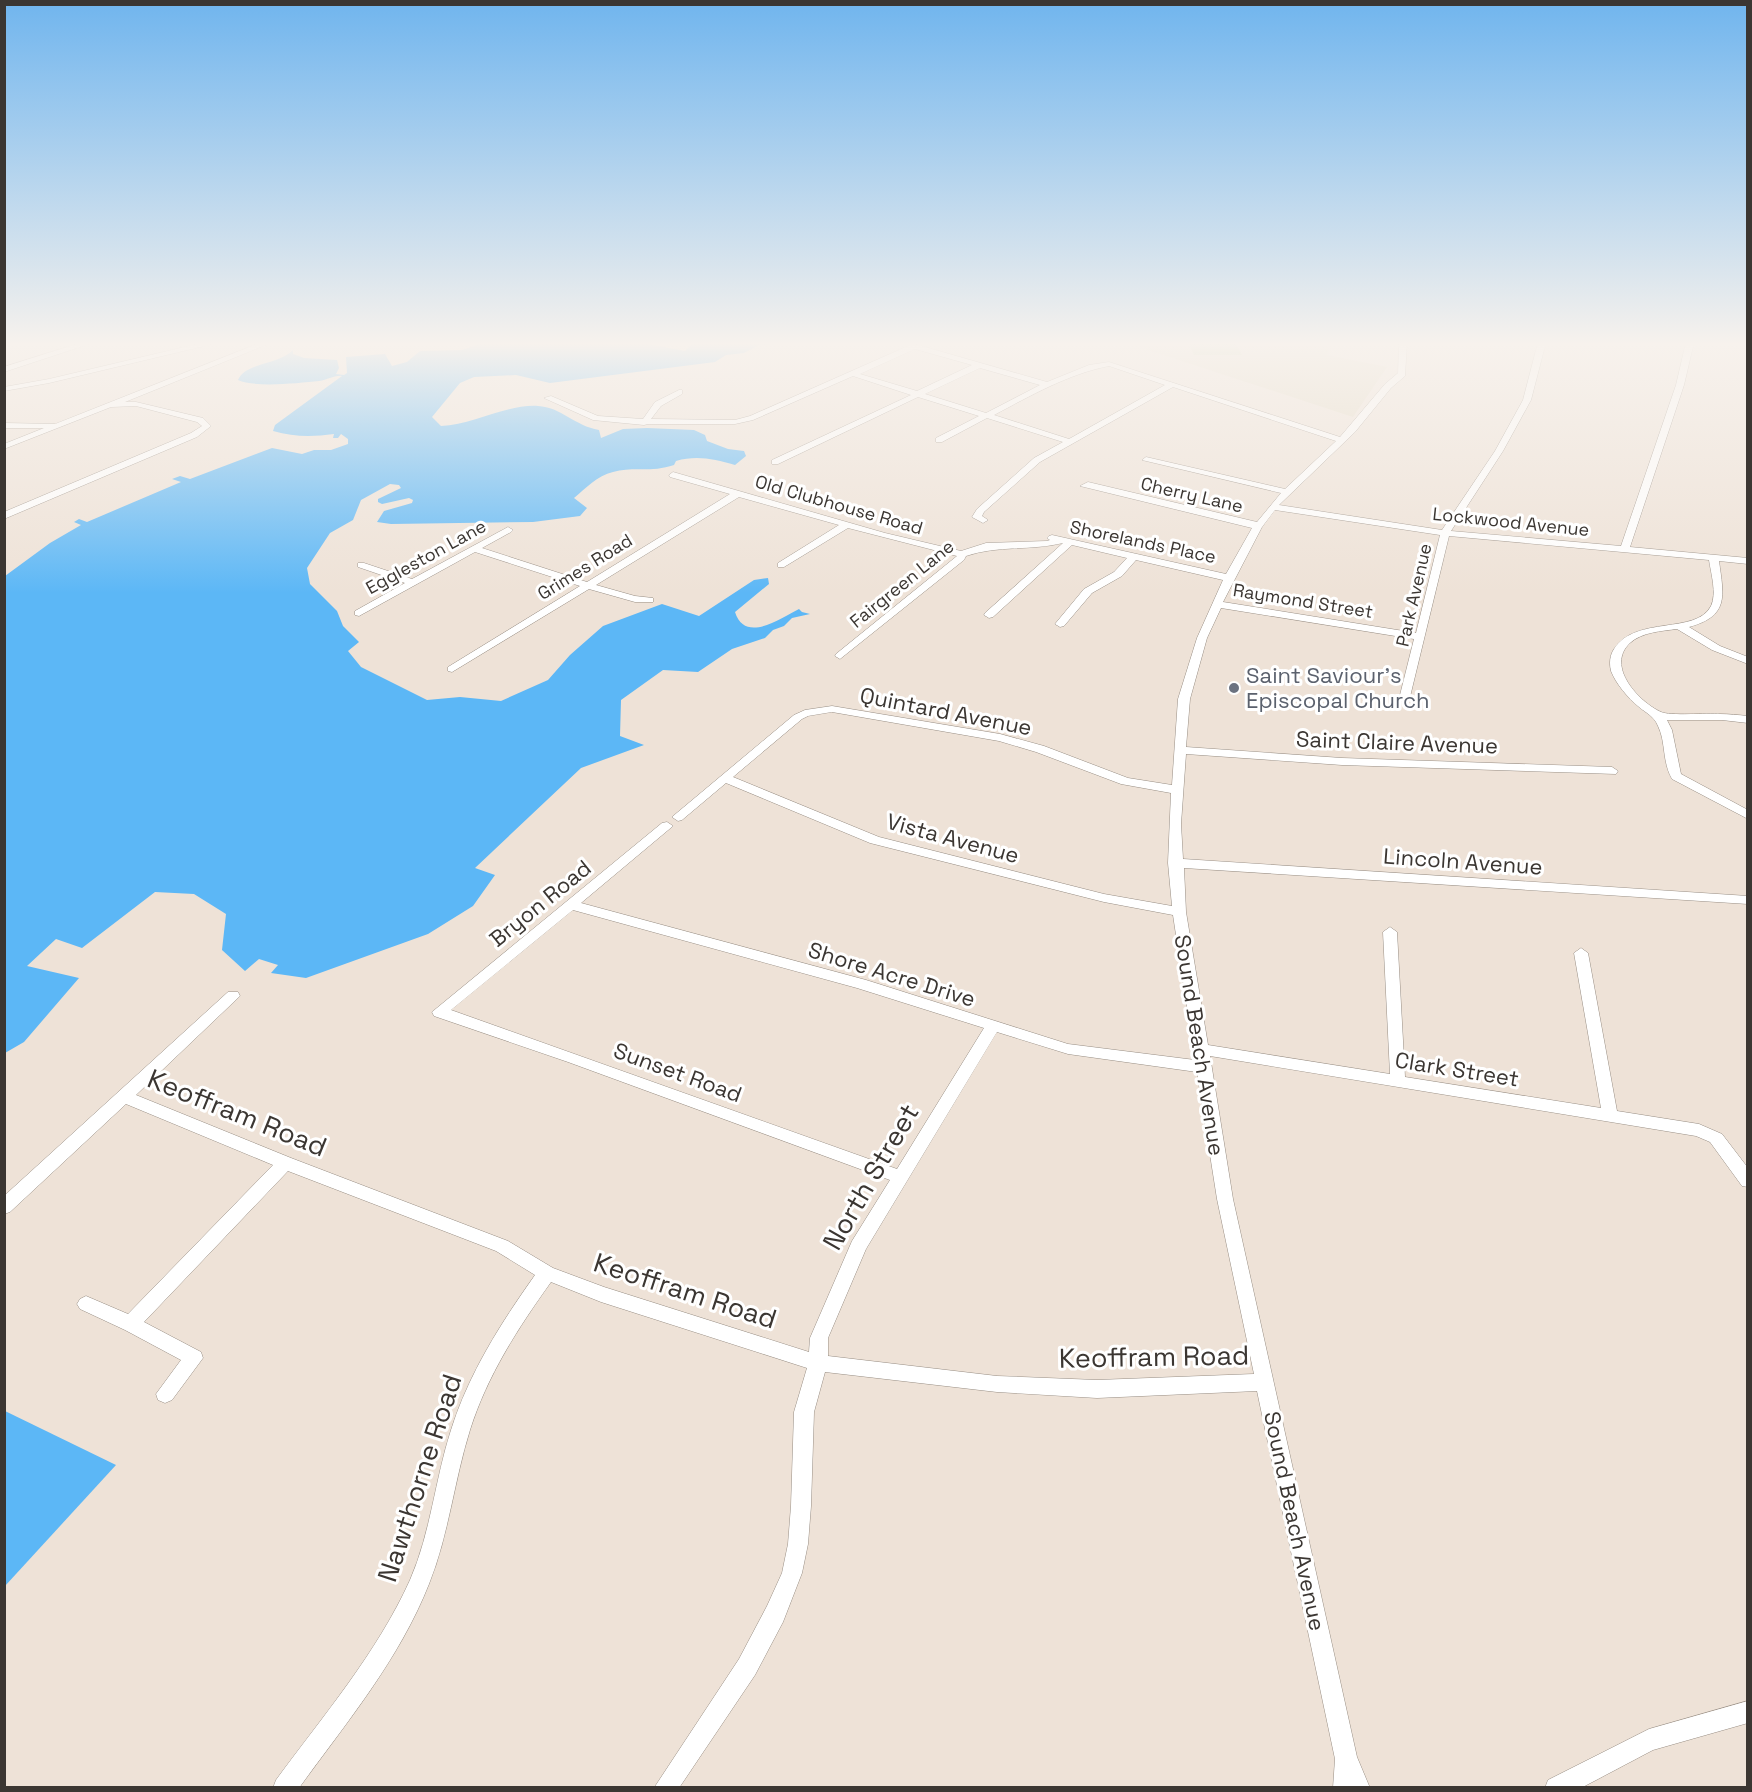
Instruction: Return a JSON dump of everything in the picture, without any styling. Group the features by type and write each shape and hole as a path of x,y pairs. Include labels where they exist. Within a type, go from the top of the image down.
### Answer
{"street":[{"path":"32,426 40,429 40,434"},
{"path":"48,426 58,426"},
{"path":"4,447 58,426"},
{"path":"4,516 194,435 207,426"},
{"path":"775,462 851,426"},
{"path":"939,440 967,426"},
{"path":"1020,426 1068,441"},
{"path":"980,518 1028,466 1096,426"},
{"path":"1298,426 1341,440"},
{"name":"Sound Beach Avenue","path":"1355,426 1286,492 1258,526 1229,578 1202,638 1184,699 1177,790 1175,863 1179,912 1202,1067 1225,1199 1346,1758 1359,1788"},
{"name":"Park Avenue","path":"1405,699 1446,533 1513,426"},
{"path":"1625,549 1666,426"},
{"path":"1146,460 1286,492"},
{"name":"Old Clubhouse Road","path":"673,475 846,525 962,554"},
{"name":"Cherry Lane","path":"1084,486 1110,489 1258,526 1099,491 1084,486"},
{"name":"Grimes Road","path":"452,669 737,494"},
{"name":"Lockwood Avenue","path":"1273,507 1446,533 1748,561"},
{"path":"782,565 846,525"},
{"name":"Eggleston Lane","path":"359,613 508,530"},
{"path":"989,615 1060,541"},
{"name":"Fairgreen Lane","path":"840,656 961,558 962,554 986,546 1047,544 1060,541"},
{"name":"Shorelands Place","path":"1060,541 1229,578"},
{"path":"474,549 635,599 649,600"},
{"path":"1060,624 1088,591 1118,574 1133,557"},
{"path":"1714,558 1717,602 1713,611 1704,618 1680,626 1645,631 1627,640 1619,648 1615,660 1616,670 1639,702 1658,716 1667,731 1676,776 1748,815"},
{"path":"361,565 413,583"},
{"name":"Raymond Street","path":"1216,604 1420,637"},
{"path":"1680,626 1716,648 1748,661"},
{"name":"Quintard Avenue","path":"725,777 798,717 805,713 832,709 1000,738 1040,749 1125,781 1177,790"},
{"path":"1658,716 1711,716 1748,720"},
{"name":"Saint Claire Avenue","path":"1180,750 1329,761 1612,771"},
{"path":"678,817 725,777"},
{"name":"Vista Avenue","path":"725,777 875,840 1092,895 1179,912"},
{"name":"Bryon Road","path":"439,1012 667,826"},
{"name":"Lincoln Avenue","path":"1175,863 1748,900"},
{"name":"Shore Acre Drive","path":"571,905 934,1005 992,1027 1068,1049 1202,1067"},
{"path":"1390,932 1398,1082"},
{"path":"1581,953 1610,1116"},
{"path":"4,1207 233,996"},
{"name":"Sunset Road","path":"439,1012 901,1177"},
{"name":"North Street","path":"665,1788 747,1667 775,1614 792,1573 798,1544 801,1506 804,1412 818,1363 819,1338 858,1246 992,1027"},
{"name":"Clark Street","path":"1200,1049 1707,1132 1720,1142 1748,1182"},
{"name":"Keoffram Road","path":"124,1096 285,1163 502,1246 547,1273 601,1294 818,1363 998,1384 1097,1389 1265,1382"},
{"path":"131,1324 285,1163"},
{"name":"Nawthorne Road","path":"284,1788 403,1621 436,1541 460,1433 471,1398 510,1325 547,1273"},
{"path":"86,1304 131,1324 194,1358 165,1394"},
{"path":"1556,1788 1649,1740 1748,1712"},
{"name":"Sound Beach Avenue","path":"1345,1788 1346,1758"}],"water":[{"path":"275,426 584,426 599,430 601,438 623,429 647,428 694,430 705,435 707,441 728,449 744,451 746,456 735,465 691,458 676,461 674,465 666,467 607,474 587,486 574,498 587,508 580,516 533,522 391,524 377,522 384,511 412,503 413,500 409,498 382,504 378,502 378,499 401,488 399,485 390,484 361,500 353,520 330,533 307,568 310,584 337,611 343,626 359,642 348,651 361,667 427,700 460,697 501,701 548,680 570,655 603,626 662,604 699,616 754,580 768,578 769,584 735,612 740,621 747,626 764,626 799,609 810,614 792,618 765,638 732,649 698,672 663,670 621,700 620,736 644,745 581,768 475,868 495,875 473,906 428,934 306,978 271,973 278,965 259,959 245,971 222,950 226,914 194,894 155,892 82,948 56,939 27,966 79,978 24,1042 5,1053 5,576 50,543 81,525 74,522 79,519 87,522 181,482 172,479 180,476 190,479 272,448 302,454 314,450 331,450 348,444 348,439 341,434 338,438 333,438 334,434 303,436 273,431"},
{"path":"5,1411 116,1465 4,1586"}],"place":[{"name":"Saint Saviour's Episcopal Church","path":"1234,688"}]}
